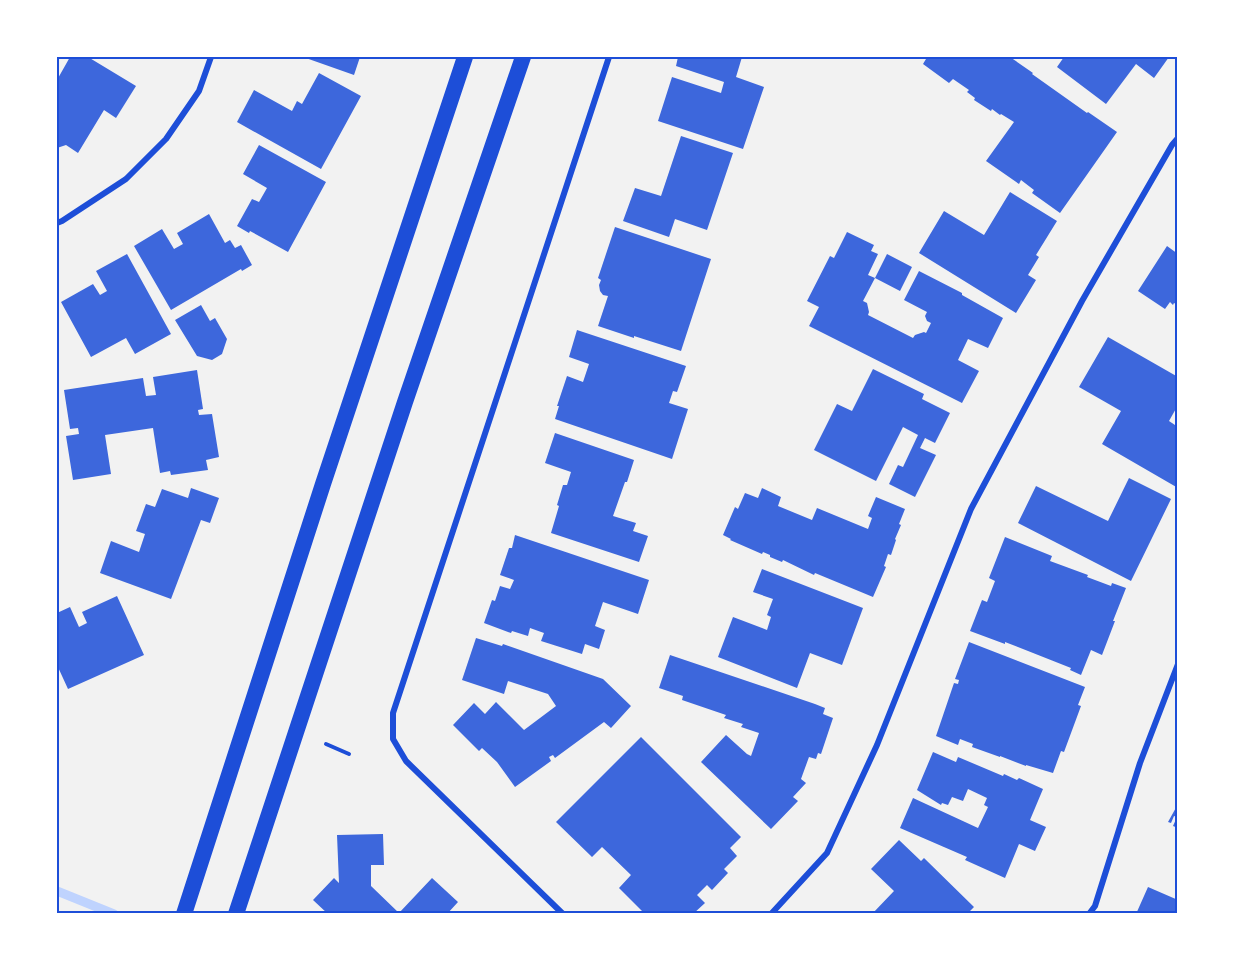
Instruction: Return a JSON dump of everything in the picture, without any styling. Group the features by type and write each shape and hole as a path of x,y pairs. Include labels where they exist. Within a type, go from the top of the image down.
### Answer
{"highway":[{"path":"184,914 323,484 465,57"},
{"path":"236,914 408,391 523,57"}],"street":[{"path":"57,223 126,178 166,139 199,91 211,57"},
{"path":"563,914 406,761 393,739 393,713 609,57"},
{"path":"771,914 827,854 877,746 971,509 1082,301 1178,138"},
{"path":"1089,914 1095,906 1140,763 1178,664"}],"path":[{"path":"326,744 349,754"}],"building":[{"path":"70,57 88,57 136,86 116,118 104,110 78,153 66,145 57,148 57,80"},
{"path":"303,57 360,57 354,75"},
{"path":"678,57 742,57 736,77 764,87 743,149 658,121 672,77 721,93 724,82 676,66"},
{"path":"923,57 1010,57 1117,132 1060,213 1032,193 1034,190 1021,180 1019,184 986,161 1014,122 974,100 975,98 967,92 969,90 953,79 949,83 923,64 926,59"},
{"path":"1064,57 1169,57 1154,78 1136,64 1106,104 1057,67"},
{"path":"319,73 361,96 321,169 237,122 254,90 292,111 297,101 302,104"},
{"path":"681,136 733,153 707,230 675,219 669,237 623,221 635,188 661,196"},
{"path":"259,145 326,182 288,252 237,226 252,199 259,202 267,188 243,174"},
{"path":"1010,192 1057,221 1036,255 1039,257 1028,275 1036,280 1016,313 919,253 944,211 984,235"},
{"path":"209,214 225,243 230,240 235,248 241,245 252,265 242,271 241,269 171,310 134,246 162,229 174,249 183,244 177,233"},
{"path":"615,227 711,259 681,351 598,326 608,296 603,295 600,291 601,280 598,278"},
{"path":"847,232 874,245 871,251 878,254 868,275 875,278 863,301 867,303 868,315 913,338 915,335 926,333 931,323 925,316 927,312 904,300 919,271 1003,318 988,348 968,339 958,360 979,371 962,403 809,326 819,307 807,301 830,256 834,258"},
{"path":"1167,246 1178,254 1178,305 1170,302 1165,309 1138,291"},
{"path":"127,254 171,334 135,354 126,338 91,357 61,302 93,284 100,295 107,291 96,271"},
{"path":"887,254 912,267 900,291 875,278"},
{"path":"201,305 210,321 215,318 227,339 222,354 212,360 197,356 175,320"},
{"path":"577,330 686,366 677,392 673,391 669,403 688,409 672,459 555,419 567,376 583,382 589,364 569,357"},
{"path":"1108,337 1178,377 1178,405 1169,421 1178,427 1178,488 1102,444 1121,411 1079,387"},
{"path":"873,369 924,394 922,399 950,413 935,443 925,438 920,448 936,455 915,497 889,484 898,465 903,467 918,435 903,427 876,481 814,450 837,404 852,411"},
{"path":"197,370 203,409 198,410 199,415 212,414 219,457 206,460 208,470 171,475 170,471 160,473 153,428 105,435 111,474 73,480 66,436 79,434 78,428 70,429 64,390 143,378 146,396 156,395 153,377"},
{"path":"555,433 634,460 613,516 636,523 633,531 648,536 639,562 551,533 563,485 567,485 571,472 545,463"},
{"path":"1129,478 1171,499 1131,581 1018,523 1036,486 1108,521"},
{"path":"191,488 219,498 210,523 201,520 171,599 100,573 111,541 139,552 145,534 136,531 146,504 155,507 162,489 188,498"},
{"path":"762,488 781,497 778,506 812,520 817,508 868,529 872,518 868,516 876,497 905,509 891,555 888,554 884,566 886,567 873,597 815,573 814,575 783,560 782,562 763,552 762,554 723,535 735,507 738,509 745,493 758,498"},
{"path":"515,535 649,580 638,614 603,602 595,626 605,630 599,649 585,644 582,654 541,641 544,633 530,628 528,636 512,631 511,633 484,623 500,586 510,589 514,580 500,575"},
{"path":"1005,537 1052,556 1050,561 1088,575 1087,577 1111,586 1112,583 1126,588 1102,655 1091,650 1081,675 1070,670 1071,668 970,631 982,600 987,602 995,581 989,578"},
{"path":"762,569 863,608 842,665 810,653 797,688 718,657 733,617 767,630 771,617 767,615 773,599 753,592"},
{"path":"117,596 144,655 68,689 57,665 57,613 70,607 79,627 87,623 82,612"},
{"path":"476,638 502,646 503,644 603,679 631,706 611,728 604,722 555,758 553,755 549,757 551,761 515,787 497,762 482,748 479,751 453,725 474,703 485,714 496,702 524,730 556,706 548,694 508,681 504,694 462,680"},
{"path":"969,642 1085,687 1078,705 1081,706 1064,752 1061,751 1053,773 972,747 973,744 960,739 958,745 936,736 954,683 958,684 959,680 955,679"},
{"path":"670,655 815,704 825,708 823,714 833,718 821,754 818,753 816,759 809,757 801,779 806,783 793,797 798,801 771,829 701,762 726,735 751,756 759,733 741,727 743,724 724,718 726,715 682,700 683,696 659,688"},
{"path":"641,737 741,837 730,848 737,856 724,869 728,873 712,890 707,885 697,895 705,903 693,914 685,914 682,911 679,914 645,914 619,888 631,875 602,847 592,857 556,822"},
{"path":"933,752 956,762 958,757 1003,776 1004,774 1017,780 1019,778 1043,789 1030,820 1046,827 1035,851 1019,844 1005,878 965,860 967,857 900,828 913,798 978,828 988,807 984,805 987,798 968,789 963,801 952,797 948,805 942,803 941,805 917,790"},
{"path":"1178,804 1178,828 1173,826 1177,817 1174,816 1171,823 1168,822"},
{"path":"383,834 384,865 371,865 371,886 399,913 432,878 458,902 447,914 328,914 313,900 334,878 339,883 337,835"},
{"path":"899,840 921,861 924,858 974,907 967,914 872,914 894,891 871,869"},
{"path":"1148,887 1178,900 1178,914 1136,914"}],"waterway":[{"path":"57,891 114,914"}]}
